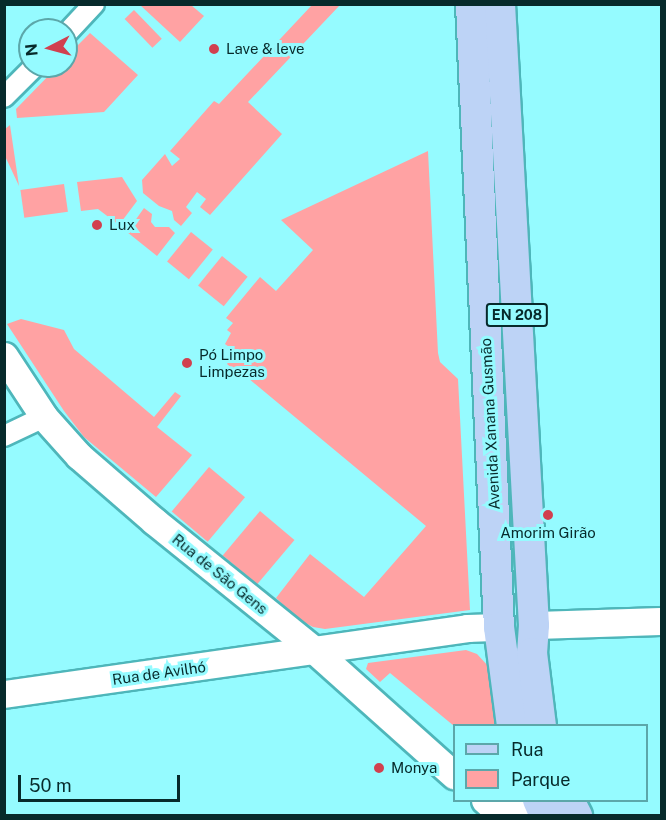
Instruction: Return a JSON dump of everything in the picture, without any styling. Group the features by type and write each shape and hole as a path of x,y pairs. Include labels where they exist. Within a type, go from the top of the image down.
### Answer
{"main road":[{"name":"Avenida Xanana Gusmão","path":"471,4 499,627 512,724"},
{"name":"EN 208","path":"500,4 534,625 532,653 541,724"},
{"name":"Rua de São Gens","path":"4,356 44,417 72,450 118,491 314,650 453,774"},
{"path":"499,627 662,621"},
{"name":"Rua de Avilhó","path":"4,694 468,628 499,627"},
{"path":"486,802 494,808 521,813 553,806 578,816"}],"street":[{"path":"78,21 94,4"},
{"path":"4,97 23,78"},
{"path":"4,436 44,417"}],"green space":[{"path":"140,5 191,5 204,16 180,42"},
{"path":"312,5 340,5 248,102 282,134 210,215 200,207 206,199 197,192 186,207 192,213 181,226 174,220 172,211 159,206 143,193 142,180 165,154 172,166 180,159 170,151 214,101 219,104"},
{"path":"134,10 162,39 152,48 125,19"},
{"path":"90,33 138,75 104,112 17,118 16,109 46,78 78,78 78,45"},
{"path":"10,125 19,186 5,156 5,129"},
{"path":"428,151 438,353 440,362 458,379 470,610 325,629 313,627 298,619 276,598 310,554 364,597 426,526 236,368 234,370 227,364 236,352 225,344 231,333 227,330 233,323 226,318 260,277 276,291 313,250 281,220"},
{"path":"122,177 137,201 119,225 98,209 81,211 77,182"},
{"path":"64,184 68,212 24,218 20,190"},
{"path":"144,208 152,214 151,222 155,227 169,227 175,233 157,256 127,232"},
{"path":"191,232 213,250 189,279 167,262"},
{"path":"222,256 248,277 224,306 198,286"},
{"path":"21,319 64,330 74,349 154,417 175,392 181,396 157,427 192,455 156,497 84,437 64,411 7,324"},
{"path":"209,467 245,497 208,542 172,511"},
{"path":"260,511 294,540 257,584 223,555"},
{"path":"466,650 477,654 489,667 501,724 453,725 390,673 380,682 366,669 368,663"}],"place":[{"name":"Lave & leve","path":"214,49"},
{"name":"Lux","path":"97,225"},
{"name":"Pó Limpo Limpezas","path":"187,363"},
{"name":"Amorim Girão","path":"548,515"},
{"name":"Monya","path":"379,768"}]}
